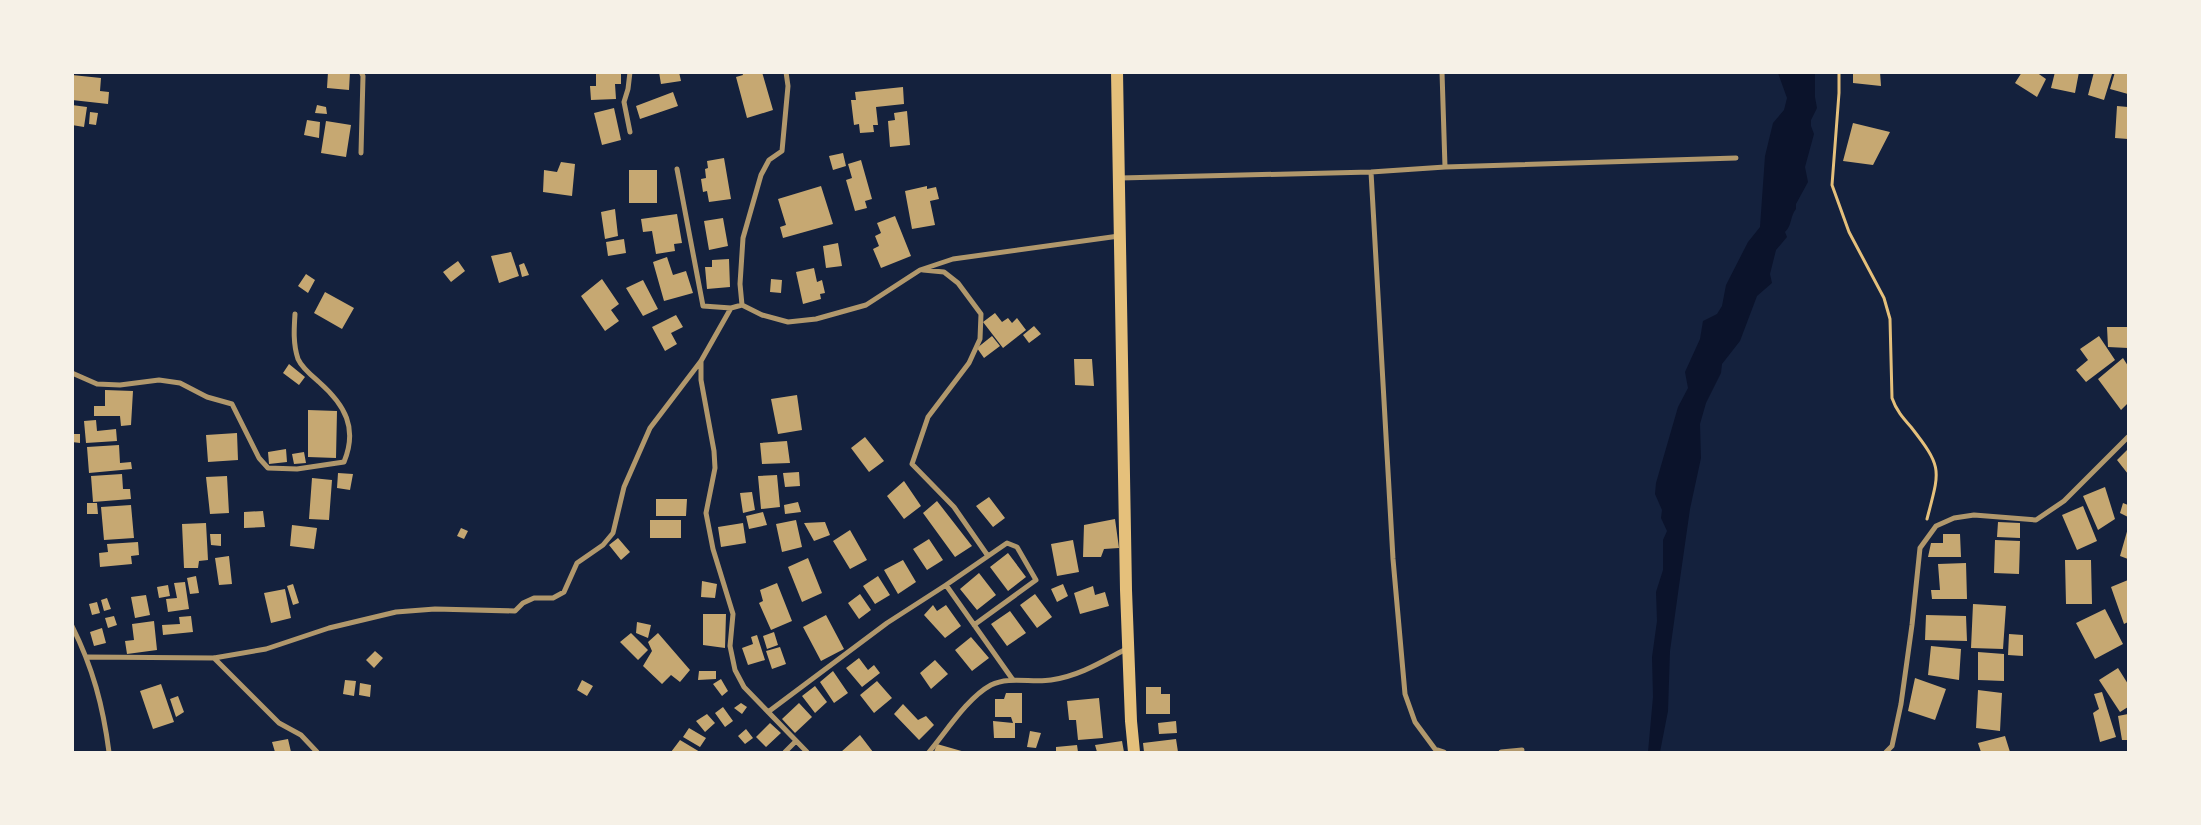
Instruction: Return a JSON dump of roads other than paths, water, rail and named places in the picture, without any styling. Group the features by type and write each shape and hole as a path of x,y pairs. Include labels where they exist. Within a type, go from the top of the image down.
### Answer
{"main road":[{"path":"1117,72 1128,648 1134,752"}],"street":[{"path":"360,72 363,76 362,153"},
{"path":"630,72 624,102 630,132"},
{"path":"742,305 740,284 743,238 761,175 769,160 782,151 788,86 786,72"},
{"path":"1442,72 1446,167"},
{"path":"1120,178 1371,172 1446,167 1736,158"},
{"path":"677,169 703,306 731,308 742,305 762,315 788,322 816,319 866,305 920,270 953,258 1120,236"},
{"path":"1371,172 1392,559 1405,694 1415,722 1435,749 1444,752"},
{"path":"920,270 944,272 958,283 981,314 980,339 969,363 928,416 912,464 954,507 988,556"},
{"path":"88,657 214,658 266,649 329,628 396,612 435,609 515,611 523,603 534,598 553,598 564,592 577,563 602,545 613,533 624,487 650,428 701,361 731,308"},
{"path":"72,373 97,384 120,385 159,380 180,383 207,396 232,404 259,458 268,468 297,469 344,462 349,450 350,429 345,412 333,394 311,375 299,361 294,339 295,314"},
{"path":"701,361 701,380 714,451 715,468 706,513 713,549 733,614 730,646 735,670 744,687 807,752"},
{"path":"1886,752 1892,746 1901,704 1920,548 1936,526 1954,518 1974,515 2036,520 2064,501 2128,437"},
{"path":"768,712 887,623 1007,543 1017,547 1036,580 974,625"},
{"path":"946,585 1013,680"},
{"path":"73,626 88,657 104,715 109,752"},
{"path":"929,752 976,696 992,684 1013,680 1049,680 1077,675 1128,648"},
{"path":"214,658 279,723 302,735 317,752"},
{"path":"785,752 796,741"},
{"path":"1501,752 1522,750"}],"water":[{"path":"1778,73 1815,73 1817,108 1811,120 1814,134 1805,167 1808,182 1796,204 1789,227 1785,232 1787,237 1776,250 1770,274 1772,283 1757,296 1740,341 1722,364 1721,373 1706,403 1700,424 1701,458 1690,509 1670,651 1668,711 1660,752 1648,752 1653,697 1652,657 1657,621 1656,592 1663,570 1663,540 1667,531 1661,518 1662,510 1655,494 1656,483 1678,407 1688,388 1685,372 1700,339 1703,321 1717,314 1722,306 1726,285 1748,242 1760,227 1765,156 1773,123 1784,110 1787,98"}]}
